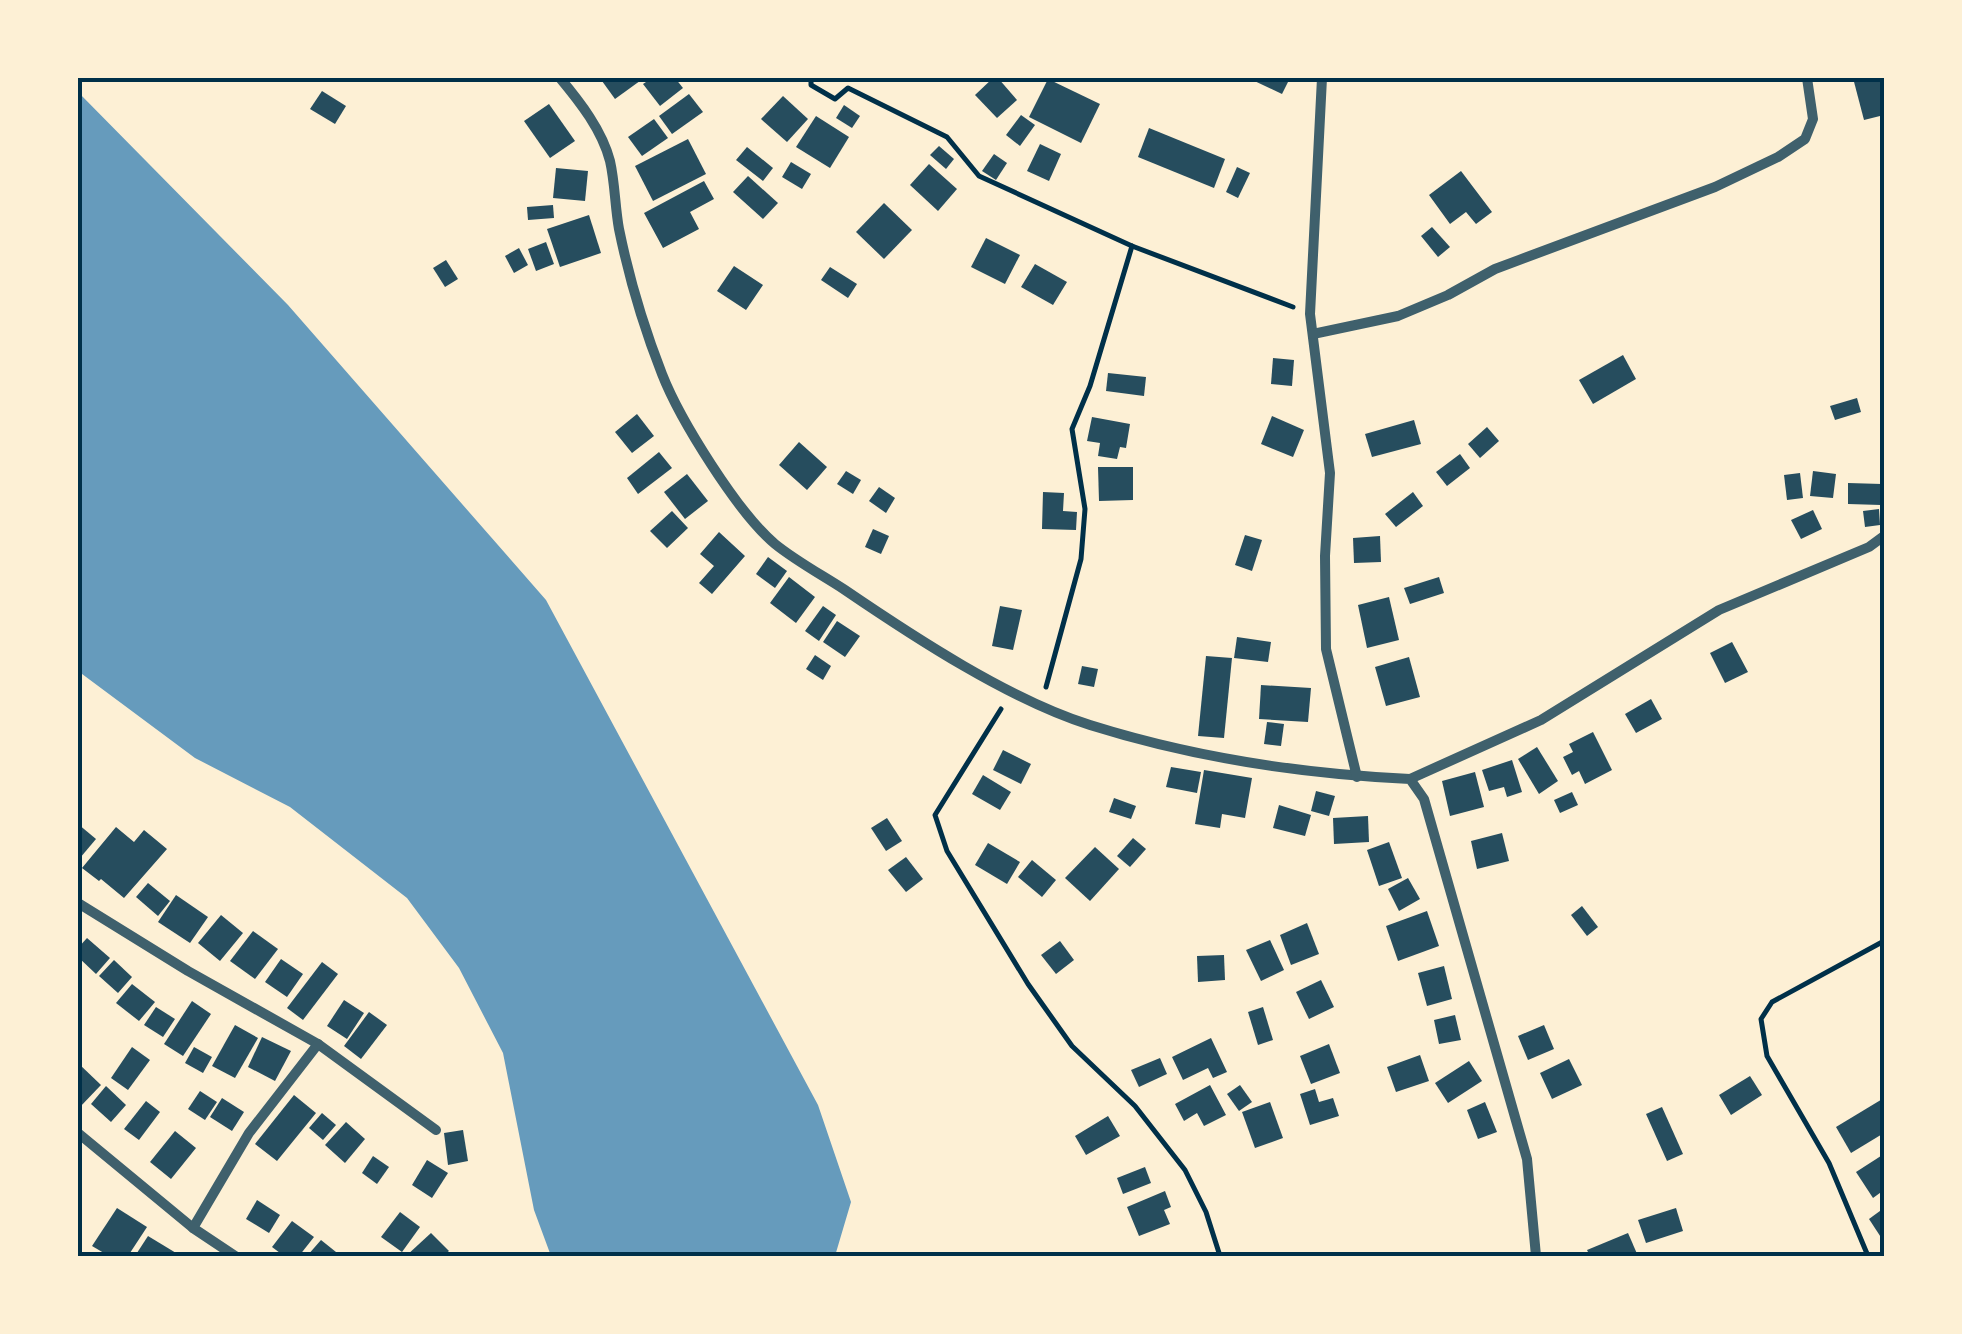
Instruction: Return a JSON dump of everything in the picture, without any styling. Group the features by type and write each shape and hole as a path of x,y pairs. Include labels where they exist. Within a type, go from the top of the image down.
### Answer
{"street":[{"path":"560,78 587,112 610,159 619,228 663,377 689,428 732,493 774,542 911,634 1041,706 1088,725 1271,765 1410,780 1540,720 1719,610 1884,536"},
{"path":"1322,78 1310,314 1330,473 1325,556 1326,648 1357,776"},
{"path":"1313,334 1398,316 1495,269 1715,188 1778,157 1805,139 1809,129 1812,119 1806,78"},
{"path":"1410,780 1424,799 1509,1087 1528,1160 1536,1256"},
{"path":"78,903 318,1044 436,1130"},
{"path":"193,1228 249,1133 318,1044"},
{"path":"78,1133 193,1228 234,1256"}],"path":[{"path":"811,78 811,85 835,100 848,88 947,138 979,176 1132,246 1310,314"},
{"path":"1041,706 1081,559 1085,509 1072,429 1090,386 1132,246"},
{"path":"1012,691 935,815 947,851 1028,984 1072,1046 1136,1106 1186,1170 1206,1212 1220,1256"},
{"path":"1868,1256 1829,1163 1767,1056 1761,1019 1772,1002 1884,941"}],"water":[{"path":"78,92 288,305 546,600 818,1105 851,1202 835,1256 551,1256 534,1210 503,1053 459,968 407,898 290,807 195,758 78,671"}],"building":[{"path":"644,78 615,99 602,81"},
{"path":"652,78 675,78 683,88 660,106 643,84"},
{"path":"998,78 1017,100 997,118 975,95"},
{"path":"1248,78 1290,78 1282,94"},
{"path":"1853,78 1884,78 1884,115 1864,120"},
{"path":"1048,79 1100,104 1081,143 1029,117"},
{"path":"322,91 346,106 335,124 310,109"},
{"path":"689,94 703,112 672,134 659,116"},
{"path":"783,96 808,119 787,142 761,119"},
{"path":"549,104 575,141 550,158 524,121"},
{"path":"844,105 860,116 852,128 836,118"},
{"path":"1021,115 1035,125 1020,146 1006,135"},
{"path":"816,116 849,137 830,168 796,147"},
{"path":"654,119 668,138 642,156 628,137"},
{"path":"1149,128 1225,159 1214,188 1138,157"},
{"path":"688,139 706,174 653,201 635,166"},
{"path":"1040,144 1061,154 1049,181 1027,171"},
{"path":"939,146 954,159 946,169 930,155"},
{"path":"747,147 773,168 763,181 736,160"},
{"path":"994,154 1007,163 996,180 982,171"},
{"path":"791,162 811,174 802,189 782,177"},
{"path":"929,164 957,189 938,211 910,185"},
{"path":"1237,167 1250,173 1238,198 1226,192"},
{"path":"556,168 588,171 585,201 553,198"},
{"path":"1461,171 1492,212 1476,224 1466,212 1450,224 1429,195"},
{"path":"748,176 778,203 763,219 733,192"},
{"path":"704,181 714,199 690,212 699,229 663,248 644,213"},
{"path":"884,203 912,230 884,259 856,232"},
{"path":"553,205 554,218 528,220 527,207"},
{"path":"589,215 601,253 560,267 547,229"},
{"path":"1432,227 1450,247 1438,257 1421,236"},
{"path":"986,238 1020,255 1005,284 971,267"},
{"path":"546,242 554,264 536,271 528,249"},
{"path":"519,248 528,265 514,273 505,256"},
{"path":"446,260 458,279 445,287 433,268"},
{"path":"1035,264 1067,282 1053,305 1021,287"},
{"path":"734,266 763,285 746,310 717,291"},
{"path":"830,267 857,284 848,298 821,280"},
{"path":"1623,355 1636,379 1593,404 1579,380"},
{"path":"1273,358 1294,360 1292,386 1271,384"},
{"path":"1108,373 1146,377 1144,396 1106,391"},
{"path":"1857,398 1861,412 1835,420 1830,406"},
{"path":"637,414 654,436 632,453 615,432"},
{"path":"1272,416 1304,430 1293,457 1261,444"},
{"path":"1092,417 1130,424 1126,448 1120,447 1117,459 1098,456 1100,443 1087,441"},
{"path":"1414,420 1421,444 1372,457 1365,434"},
{"path":"1487,427 1499,441 1480,458 1468,444"},
{"path":"799,442 827,467 807,490 779,465"},
{"path":"659,452 672,468 638,494 627,478"},
{"path":"1460,454 1470,468 1447,486 1436,472"},
{"path":"1098,467 1133,467 1133,500 1099,501"},
{"path":"846,471 861,480 853,494 837,484"},
{"path":"1813,471 1836,474 1833,498 1810,496"},
{"path":"1800,473 1803,498 1787,500 1784,475"},
{"path":"687,474 708,501 685,519 664,492"},
{"path":"1848,483 1882,484 1881,505 1848,504"},
{"path":"879,487 895,498 886,513 869,501"},
{"path":"1043,492 1064,493 1063,511 1077,512 1076,530 1042,529"},
{"path":"1413,492 1423,506 1396,527 1385,514"},
{"path":"1879,509 1880,525 1865,527 1863,511"},
{"path":"1813,510 1822,529 1801,539 1791,520"},
{"path":"672,511 688,528 667,548 650,531"},
{"path":"873,529 889,536 881,554 865,547"},
{"path":"719,532 745,556 712,594 699,583 714,566 700,554"},
{"path":"1245,535 1262,540 1252,571 1235,565"},
{"path":"1380,536 1381,562 1354,563 1353,538"},
{"path":"768,557 787,571 775,588 756,574"},
{"path":"789,577 815,597 796,623 770,603"},
{"path":"1439,577 1444,593 1410,604 1404,588"},
{"path":"1389,597 1399,640 1367,648 1358,605"},
{"path":"823,606 836,615 819,641 805,631"},
{"path":"1000,606 1022,610 1013,650 992,646"},
{"path":"837,621 860,636 845,657 823,642"},
{"path":"1237,637 1271,642 1268,662 1234,658"},
{"path":"1732,642 1748,672 1725,683 1710,653"},
{"path":"815,655 831,666 823,680 806,669"},
{"path":"1206,656 1232,658 1224,738 1198,736"},
{"path":"1409,657 1420,697 1386,706 1375,667"},
{"path":"1082,666 1098,669 1094,687 1078,684"},
{"path":"1261,685 1311,688 1308,722 1259,719"},
{"path":"1651,699 1662,719 1636,733 1625,714"},
{"path":"1267,722 1284,724 1281,746 1264,744"},
{"path":"1593,732 1612,770 1585,784 1579,771 1572,775 1563,757 1573,752 1569,744"},
{"path":"1537,747 1558,781 1539,794 1518,759"},
{"path":"1003,750 1031,764 1021,784 993,770"},
{"path":"1512,760 1522,792 1507,797 1504,787 1489,791 1482,770"},
{"path":"1171,767 1201,772 1197,793 1166,787"},
{"path":"1204,770 1252,778 1245,818 1222,814 1220,828 1195,824"},
{"path":"1475,772 1484,807 1450,816 1442,781"},
{"path":"983,775 1011,792 1000,810 972,794"},
{"path":"1316,791 1335,796 1329,816 1311,811"},
{"path":"1572,792 1578,805 1560,813 1554,800"},
{"path":"1114,798 1136,806 1131,819 1109,812"},
{"path":"1279,805 1311,815 1305,836 1273,828"},
{"path":"1368,816 1369,842 1334,844 1333,818"},
{"path":"887,818 902,841 886,851 871,828"},
{"path":"78,824 96,839 80,858 78,856"},
{"path":"116,827 134,842 144,830 167,849 124,898 82,868"},
{"path":"1502,833 1509,861 1477,869 1471,841"},
{"path":"1133,838 1146,849 1130,867 1117,856"},
{"path":"1389,842 1402,878 1379,886 1367,850"},
{"path":"988,843 1020,862 1007,884 975,865"},
{"path":"1095,847 1119,869 1090,901 1065,878"},
{"path":"906,857 923,879 906,892 888,870"},
{"path":"1032,860 1056,880 1042,897 1018,877"},
{"path":"1408,878 1420,899 1399,911 1388,889"},
{"path":"148,883 170,901 158,916 136,897"},
{"path":"176,895 208,917 190,943 158,922"},
{"path":"1582,906 1598,927 1587,936 1571,915"},
{"path":"1427,911 1439,946 1398,961 1386,926"},
{"path":"221,915 243,933 220,961 198,943"},
{"path":"1307,923 1319,954 1291,965 1280,935"},
{"path":"253,931 278,949 255,979 230,961"},
{"path":"87,938 110,958 96,974 78,957 78,948"},
{"path":"1270,940 1284,970 1261,981 1246,950"},
{"path":"1060,941 1074,960 1056,974 1041,955"},
{"path":"1224,955 1225,980 1198,982 1197,956"},
{"path":"281,959 303,974 287,997 265,982"},
{"path":"114,960 132,977 118,993 99,976"},
{"path":"322,962 338,974 303,1020 287,1008"},
{"path":"1444,966 1452,999 1427,1006 1418,973"},
{"path":"1321,980 1334,1007 1309,1019 1296,992"},
{"path":"132,984 155,1002 139,1021 116,1003"},
{"path":"344,1000 364,1013 347,1039 327,1026"},
{"path":"192,1001 211,1014 183,1056 164,1044"},
{"path":"156,1007 175,1019 163,1037 144,1025"},
{"path":"1263,1007 1273,1040 1258,1045 1248,1012"},
{"path":"369,1012 387,1025 361,1059 344,1046"},
{"path":"1455,1015 1461,1040 1439,1044 1434,1020"},
{"path":"235,1025 258,1038 235,1078 212,1066"},
{"path":"1544,1025 1554,1049 1528,1060 1518,1036"},
{"path":"262,1037 291,1051 275,1081 248,1067"},
{"path":"1211,1038 1227,1072 1213,1078 1208,1068 1183,1080 1172,1057"},
{"path":"1329,1044 1340,1073 1311,1084 1300,1056"},
{"path":"132,1047 150,1060 128,1090 111,1078"},
{"path":"194,1047 212,1057 203,1073 185,1063"},
{"path":"1420,1055 1429,1081 1396,1092 1387,1067"},
{"path":"1160,1058 1167,1074 1139,1087 1131,1070"},
{"path":"1569,1059 1582,1085 1552,1099 1540,1073"},
{"path":"1469,1061 1482,1081 1448,1103 1435,1083"},
{"path":"78,1063 101,1085 79,1108 78,1106"},
{"path":"1750,1076 1762,1095 1731,1115 1719,1095"},
{"path":"1210,1085 1226,1115 1204,1126 1197,1113 1184,1121 1175,1104"},
{"path":"1240,1085 1252,1102 1239,1111 1227,1094"},
{"path":"106,1086 126,1105 111,1122 91,1104"},
{"path":"1315,1089 1319,1102 1333,1098 1339,1116 1310,1125 1300,1094"},
{"path":"200,1091 217,1102 205,1120 188,1109"},
{"path":"294,1095 316,1113 277,1161 255,1144"},
{"path":"222,1098 244,1112 232,1131 210,1117"},
{"path":"1884,1098 1884,1133 1851,1153 1836,1127"},
{"path":"146,1101 160,1112 139,1140 124,1129"},
{"path":"1270,1102 1283,1138 1255,1148 1242,1112"},
{"path":"1485,1102 1497,1132 1478,1139 1467,1110"},
{"path":"1662,1107 1683,1154 1667,1161 1646,1114"},
{"path":"322,1113 336,1125 323,1140 309,1128"},
{"path":"1108,1116 1120,1136 1086,1155 1075,1136"},
{"path":"346,1122 365,1139 345,1163 325,1145"},
{"path":"463,1130 468,1161 448,1165 444,1133"},
{"path":"175,1131 196,1148 171,1179 150,1162"},
{"path":"1884,1154 1884,1190 1873,1198 1856,1172"},
{"path":"373,1156 389,1167 377,1184 362,1173"},
{"path":"427,1160 448,1173 432,1198 412,1185"},
{"path":"1145,1167 1151,1183 1123,1194 1117,1178"},
{"path":"1165,1191 1171,1207 1164,1210 1170,1224 1139,1236 1127,1207"},
{"path":"257,1200 280,1215 269,1233 246,1219"},
{"path":"117,1208 147,1227 128,1256 109,1256 92,1246"},
{"path":"1676,1208 1683,1231 1646,1243 1638,1220"},
{"path":"1884,1208 1884,1242 1869,1219"},
{"path":"400,1212 420,1227 402,1252 381,1237"},
{"path":"292,1221 314,1237 299,1256 284,1256 272,1247"},
{"path":"431,1233 449,1251 443,1256 406,1256"},
{"path":"1628,1233 1638,1256 1590,1256 1587,1250"},
{"path":"148,1236 181,1256 135,1256"},
{"path":"321,1240 341,1256 307,1256"}]}
